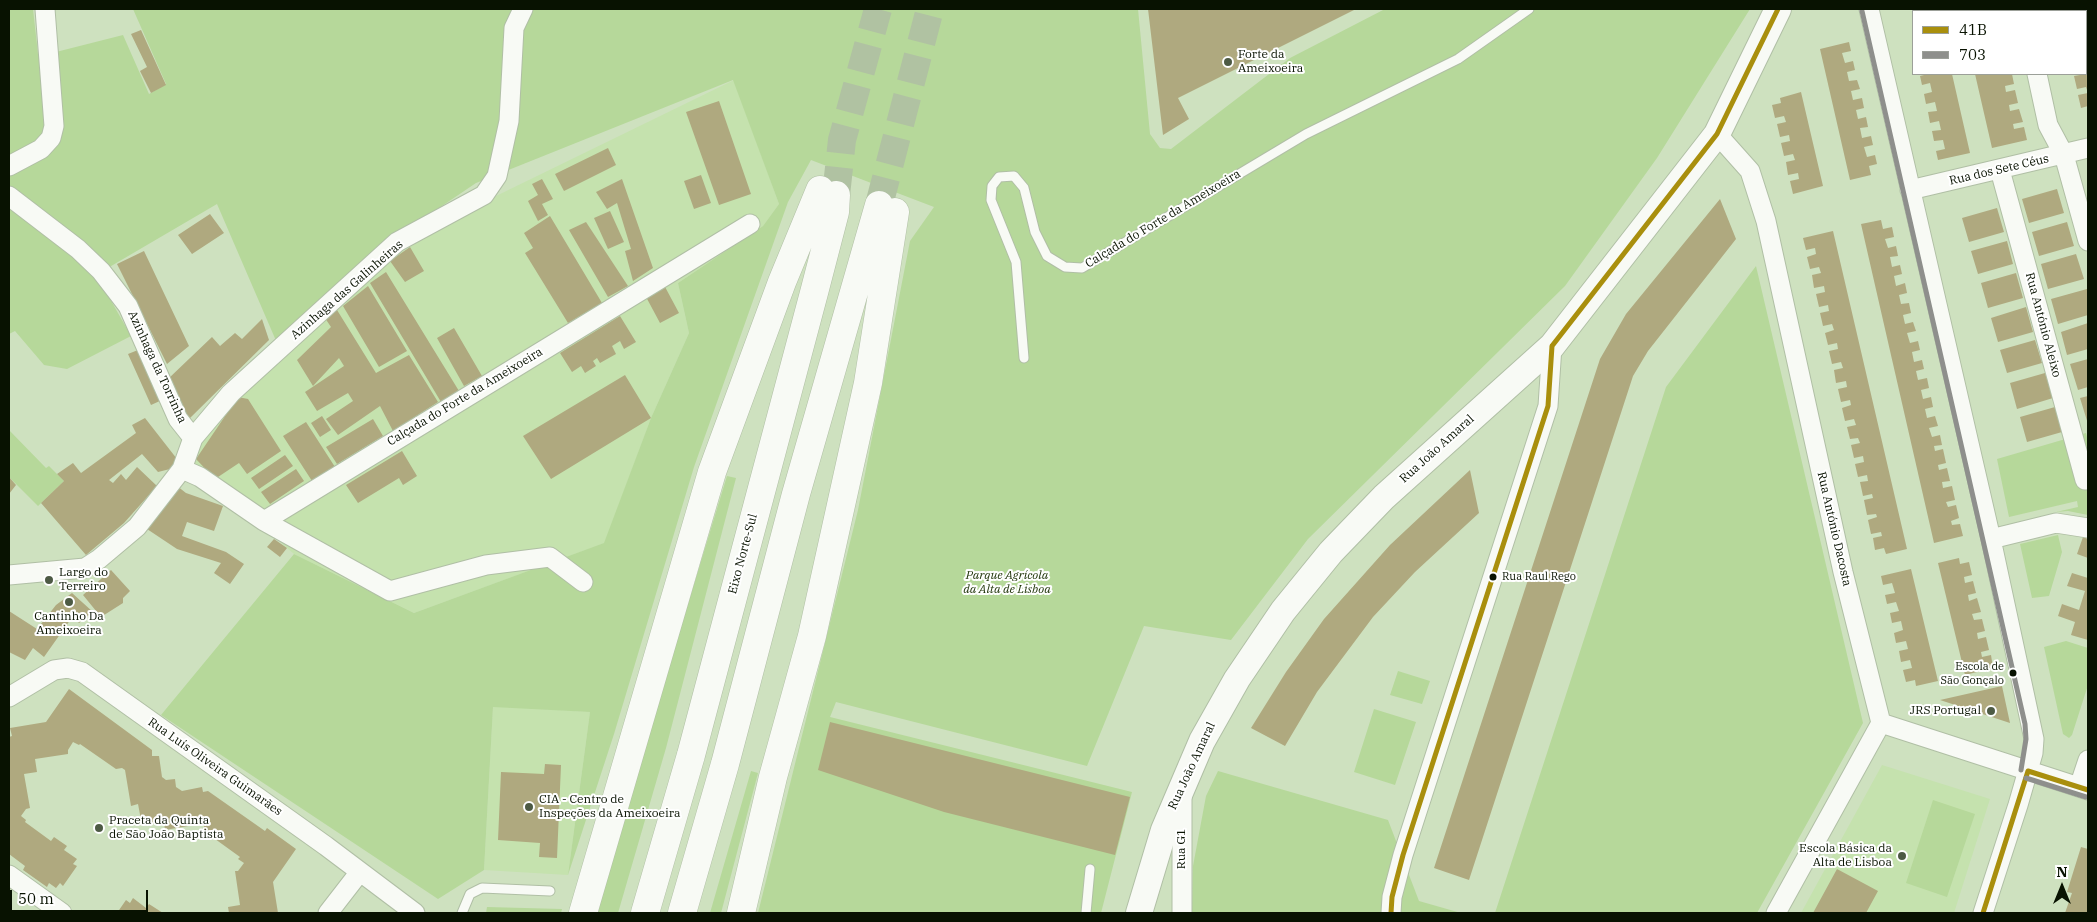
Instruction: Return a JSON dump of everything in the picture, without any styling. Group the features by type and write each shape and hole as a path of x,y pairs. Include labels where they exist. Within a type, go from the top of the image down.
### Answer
{"highway":[{"name":"Eixo Norte-Sul","path":"583,913 632,739 712,472 782,282 828,192 835,212 690,755 645,913"},
{"path":"682,913 725,764 796,494 887,209 868,383 812,636 773,777 741,913"}],"street":[{"path":"9,166 41,149 50,138 54,126 45,9"},
{"name":"Azinhaga das Galinheiras","path":"182,469 193,438 231,393 397,242 484,196 497,176 508,121 514,28 524,9"},
{"name":"Rua João Amaral","path":"1139,913 1164,830 1202,741 1237,679 1283,611 1330,552 1384,497 1552,346 1717,134 1778,9"},
{"path":"1869,9 2032,723 2033,753 1983,913"},
{"path":"2037,75 2048,125 2064,155 2088,241"},
{"name":"Rua António Dacosta","path":"1717,134 1750,171 1766,221 1843,572 1881,723"},
{"name":"Rua dos Sete Céus","path":"1910,190 2088,148"},
{"name":"Rua António Aleixo","path":"2000,170 2085,480"},
{"name":"Azinhaga da Torrinha","path":"9,196 78,249 101,272 128,306 178,419 193,438"},
{"name":"Calçada do Forte da Ameixoeira","path":"264,520 750,224"},
{"path":"1391,913 1392,897 1403,855 1548,406 1552,346"},
{"path":"9,575 85,568 137,527 182,469 200,477 264,520 390,591 486,565 550,557 583,582"},
{"path":"1991,538 2056,523 2088,528"},
{"name":"Rua Luís Oliveira Guimarães","path":"9,698 40,676 54,670 68,668 82,672 326,846 359,873 415,913"},
{"path":"1776,913 1881,723 2084,788 2088,760"},
{"name":"Rua G1","path":"1182,785 1182,913"},
{"path":"328,913 359,873"},
{"path":"9,875 62,913"}],"lane":[{"name":"Calçada do Forte da Ameixoeira","path":"1024,358 1016,262 991,200 992,186 999,177 1014,176 1024,188 1034,232 1047,256 1065,267 1082,268 1306,134 1458,59 1530,9"},
{"path":"1086,913 1090,869"},
{"path":"462,913 470,894 482,888 550,891"}],"shaded area":[{"path":"734,80 779,204 763,226 678,283 689,333 651,418 605,543 414,613 294,554 190,463 222,411 383,263 496,196"},
{"path":"493,706 590,712 568,875 484,870"},
{"name":"Escola Básica da Alta de Lisboa","path":"1882,765 1990,799 1954,913 1801,913"}],"green space":[{"name":"Parque Agrícola da Alta de Lisboa","path":"9,9 33,9 38,54 56,52 123,35 149,94 166,84 133,9 1138,9 1150,134 1160,148 1171,149 1290,58 1385,9 1750,9 1657,158 1565,286 1308,539 1231,640 1144,626 1087,766 836,702 830,717 1132,792 1101,913 758,913 858,510 910,241 934,207 811,160 788,202 694,467 614,734 568,875 590,712 493,707 484,870 438,899 161,715 294,554 414,613 604,543 651,418 689,333 678,283 763,226 779,204 733,80 476,183 390,241 277,343 217,204 106,269 101,283 131,336 67,369 44,365 15,331 9,334"},
{"path":"1756,266 1863,723 1757,913 1495,913 1666,387"},
{"path":"9,430 46,468 49,466 64,481 38,506 9,477"},
{"path":"2086,433 2088,441 2088,515 2068,511 2056,512 2078,507 2077,501 2009,517 1997,459"},
{"path":"727,476 736,478 666,748 618,913 594,913"},
{"path":"2058,535 2062,552 2049,596 2032,598 2020,544"},
{"path":"2066,641 2088,648 2088,685 2072,735 2069,738 2063,734 2044,647"},
{"path":"1398,671 1430,681 1422,704 1390,695"},
{"path":"1374,709 1416,722 1395,785 1354,772"},
{"path":"751,771 758,773 721,913 710,913"},
{"path":"1218,771 1388,820 1419,901 1461,913 1192,913 1193,866 1206,796"},
{"path":"1933,800 1975,814 1947,897 1906,883"},
{"path":"487,907 562,909 561,913 486,913"}],"building":[{"path":"1148,9 1356,9 1178,98 1189,119 1163,135"},
{"path":"1959,9 1988,10 1960,10"},
{"path":"2088,27 2088,93 2086,87 2077,89 2074,76 2087,75"},
{"path":"141,30 166,85 151,93 140,71 147,67 131,34"},
{"path":"1849,42 1851,51 1842,53 1845,63 1853,61 1855,70 1847,72 1849,81 1857,80 1860,89 1851,91 1853,100 1862,98 1864,108 1856,110 1858,119 1866,117 1868,127 1860,128 1862,138 1871,136 1873,145 1864,147 1867,157 1875,155 1877,164 1869,166 1871,175 1850,180 1820,49"},
{"path":"1952,75 1970,153 1938,160 1936,151 1945,149 1943,140 1934,141 1932,131 1941,130 1939,121 1930,123 1928,112 1937,111 1935,102 1926,104 1924,94 1932,92 1930,83 1922,85 1920,76"},
{"path":"1975,75 2012,75 2014,84 2005,86 2006,92 2015,90 2018,103 2009,105 2010,111 2019,109 2023,122 2013,124 2014,129 2024,127 2027,140 1992,148"},
{"path":"1801,92 1823,186 1793,194 1790,181 1799,179 1798,173 1788,175 1786,162 1795,160 1793,154 1784,156 1781,143 1790,141 1789,135 1780,137 1777,124 1786,122 1784,116 1775,118 1772,105 1781,103 1780,98"},
{"path":"2088,93 2088,106 2081,108 2078,95"},
{"path":"719,101 751,194 719,205 686,112"},
{"path":"608,148 616,165 564,191 555,174"},
{"path":"701,175 711,203 694,209 684,181"},
{"path":"542,179 553,199 542,204 548,215 538,221 528,201 538,195 532,184"},
{"path":"622,179 653,268 633,281 625,251 631,249 617,203 607,209 596,192"},
{"path":"2057,189 2064,213 2029,223 2022,199"},
{"path":"1720,199 1736,239 1648,351 1633,376 1469,880 1434,868 1600,359 1626,314"},
{"path":"1997,208 2004,232 1969,242 1962,218"},
{"path":"610,211 624,242 608,249 594,218"},
{"path":"210,214 224,233 192,254 178,235"},
{"path":"550,216 602,303 568,323 525,253 533,248 524,233"},
{"path":"1881,220 1883,229 1892,227 1894,237 1885,239 1888,248 1896,246 1898,256 1890,257 1892,267 1900,265 1902,274 1894,276 1896,286 1905,283 1907,293 1899,295 1901,304 1909,303 1911,313 1903,315 1905,324 1913,322 1916,331 1907,333 1910,343 1918,341 1920,350 1912,352 1914,362 1922,360 1924,369 1916,371 1918,380 1927,378 1929,388 1921,390 1923,399 1931,397 1933,407 1925,409 1927,418 1935,416 1938,426 1929,428 1932,437 1940,435 1942,445 1934,446 1935,451 1943,449 1946,463 1938,465 1939,470 1947,468 1950,481 1942,482 1943,488 1952,486 1955,500 1946,502 1948,507 1956,505 1959,518 1951,521 1952,525 1960,524 1963,536 1934,543 1861,224"},
{"path":"586,222 628,286 608,297 569,230"},
{"path":"2067,222 2074,246 2039,256 2032,232"},
{"path":"1833,231 1907,549 1886,554 1884,548 1875,550 1873,538 1882,536 1881,532 1871,534 1868,520 1877,517 1876,514 1867,515 1864,500 1873,498 1872,494 1863,496 1860,482 1868,481 1867,475 1858,477 1855,464 1864,462 1863,456 1854,458 1851,445 1860,443 1858,438 1850,439 1847,427 1856,425 1854,419 1845,421 1842,408 1851,405 1850,400 1841,402 1838,389 1847,387 1846,381 1836,383 1834,370 1843,368 1841,362 1832,364 1829,351 1838,349 1837,343 1828,345 1825,333 1834,330 1832,324 1823,326 1820,313 1829,311 1828,305 1819,307 1816,294 1825,292 1824,286 1814,288 1812,275 1821,273 1819,267 1810,269 1807,257 1816,254 1815,248 1806,250 1803,238"},
{"path":"2007,241 2013,264 1978,274 1971,251"},
{"path":"410,247 424,271 405,282 390,261"},
{"path":"144,251 189,346 167,364 117,264"},
{"path":"2076,254 2084,279 2048,289 2041,264"},
{"path":"386,272 459,391 441,402 370,283"},
{"path":"2016,273 2023,298 1988,308 1981,283"},
{"path":"664,285 679,313 660,323 645,295"},
{"path":"368,286 407,351 379,367 343,306"},
{"path":"2087,289 2088,315 2058,324 2051,299"},
{"path":"2026,307 2033,332 1998,342 1991,318"},
{"path":"337,310 376,373 409,355 438,402 393,431 380,406 338,435 326,419 353,401 348,393 317,411 305,392 344,366 339,358 313,386 297,360 331,327 325,318"},
{"path":"620,316 636,342 624,349 620,341 612,346 616,354 600,363 597,358 593,361 596,366 585,373 581,366 572,372 560,353"},
{"path":"262,319 269,340 189,419 174,400 168,379 212,337 220,346 235,333 242,339"},
{"path":"2088,323 2088,349 2067,355 2061,332"},
{"path":"454,328 482,376 464,386 437,338"},
{"path":"2035,340 2042,363 2007,373 2000,350"},
{"path":"138,350 162,400 151,405 128,354"},
{"path":"2088,359 2088,387 2078,390 2070,364"},
{"path":"2045,373 2053,398 2017,409 2010,383"},
{"path":"625,375 651,418 551,479 523,436"},
{"path":"2088,396 2088,424 2080,398"},
{"path":"238,397 248,399 281,451 247,474 239,463 215,479 196,459"},
{"path":"2055,407 2062,432 2027,442 2020,417"},
{"path":"322,416 331,430 320,437 311,423"},
{"path":"145,418 177,459 170,469 158,472 142,454 109,480 113,483 121,474 126,480 137,467 157,486 124,523 86,555 41,503 64,481 57,474 73,463 81,473 136,433 132,425"},
{"path":"373,419 383,436 337,464 326,447"},
{"path":"306,422 335,467 312,481 283,436"},
{"path":"402,451 417,476 403,485 399,478 358,503 346,485"},
{"path":"285,455 293,466 259,489 251,478"},
{"path":"296,469 304,481 270,504 261,492"},
{"path":"1470,470 1479,513 1415,572 1373,617 1317,692 1285,746 1251,728 1286,672 1324,619 1390,545"},
{"path":"9,477 16,485 9,494"},
{"path":"177,486 186,493 223,506 214,531 187,522 182,536 226,552 244,564 230,584 214,573 221,563 177,549 147,529"},
{"path":"2083,537 2088,539 2088,558 2077,554"},
{"path":"274,539 287,548 280,557 267,547"},
{"path":"1959,558 1960,564 1969,562 1972,575 1964,577 1965,583 1973,581 1976,593 1968,595 1969,601 1977,598 1981,612 1972,614 1974,620 1982,619 1985,631 1977,633 1978,639 1986,637 1989,650 1981,652 1982,657 1991,655 1993,668 1965,675 1938,563"},
{"path":"1911,569 1938,681 1916,686 1915,680 1906,682 1903,670 1912,668 1910,660 1901,662 1899,651 1908,649 1906,641 1896,643 1894,633 1903,630 1901,621 1892,623 1890,613 1899,611 1896,602 1887,604 1885,595 1895,593 1892,583 1883,585 1881,576"},
{"path":"111,570 130,591 123,598 123,603 101,617 83,595"},
{"path":"2072,573 2088,578 2088,640 2071,635 2075,622 2058,616 2062,604 2079,610 2085,591 2067,586"},
{"path":"72,593 93,612 79,623 73,616 44,657 33,648 25,660 9,652 9,611 37,629 56,605"},
{"name":"JRS Portugal","path":"2002,686 2010,723 1940,700"},
{"path":"69,689 152,750 152,756 159,756 162,777 166,780 175,779 176,787 182,791 202,787 203,792 208,791 265,831 267,828 296,849 273,882 278,913 229,913 228,907 240,905 235,871 238,871 244,863 238,859 240,857 204,831 204,826 200,824 165,830 164,822 142,825 138,804 131,806 125,770 122,768 116,769 80,744 73,742 68,750 68,754 35,759 37,772 24,774 30,808 26,809 21,816 26,820 25,822 51,841 54,837 67,846 64,850 77,859 73,864 77,866 63,886 60,883 56,888 49,883 47,887 23,870 25,866 9,854 9,737 12,736 10,728 46,722"},
{"path":"830,722 1130,797 1115,855 944,812 818,770"},
{"name":"CIA - Centro de Inspeções da Ameixoeira","path":"545,764 561,765 557,858 539,857 540,843 498,840 501,772 544,774"},
{"path":"2081,847 2088,849 2088,913 2065,913 2072,893 2067,892"},
{"path":"1837,869 1878,891 1866,913 1813,913"},
{"path":"133,898 146,908 149,904 163,913 117,913 126,900 130,903"}],"tunnel":[{"path":"836,195 842,140 878,9"},
{"path":"879,205 930,9"}],"transit line":[{"name":"41B","path":"1552,346 1717,134 1778,9"},
{"name":"703","path":"1862,11 2025,724 2026,739 2021,770"},
{"name":"41B","path":"1391,913 1392,897 1403,855 1548,406 1552,346"},
{"name":"41B","path":"2028,771 2088,790"},
{"name":"41B","path":"1983,913 2028,771"},
{"name":"703","path":"2026,778 2086,797"}],"place":[{"name":"Forte da Ameixoeira","path":"1228,62"},
{"name":"Rua Raul Rego","path":"1493,577"},
{"name":"Largo do Terreiro","path":"49,580"},
{"name":"Cantinho Da Ameixoeira","path":"69,602"},
{"name":"Escola de São Gonçalo","path":"2013,673"},
{"name":"JRS Portugal","path":"1991,711"},
{"name":"CIA - Centro de Inspeções da Ameixoeira","path":"529,807"},
{"name":"Praceta da Quinta de São João Baptista","path":"99,828"},
{"name":"Escola Básica da Alta de Lisboa","path":"1902,856"}]}
